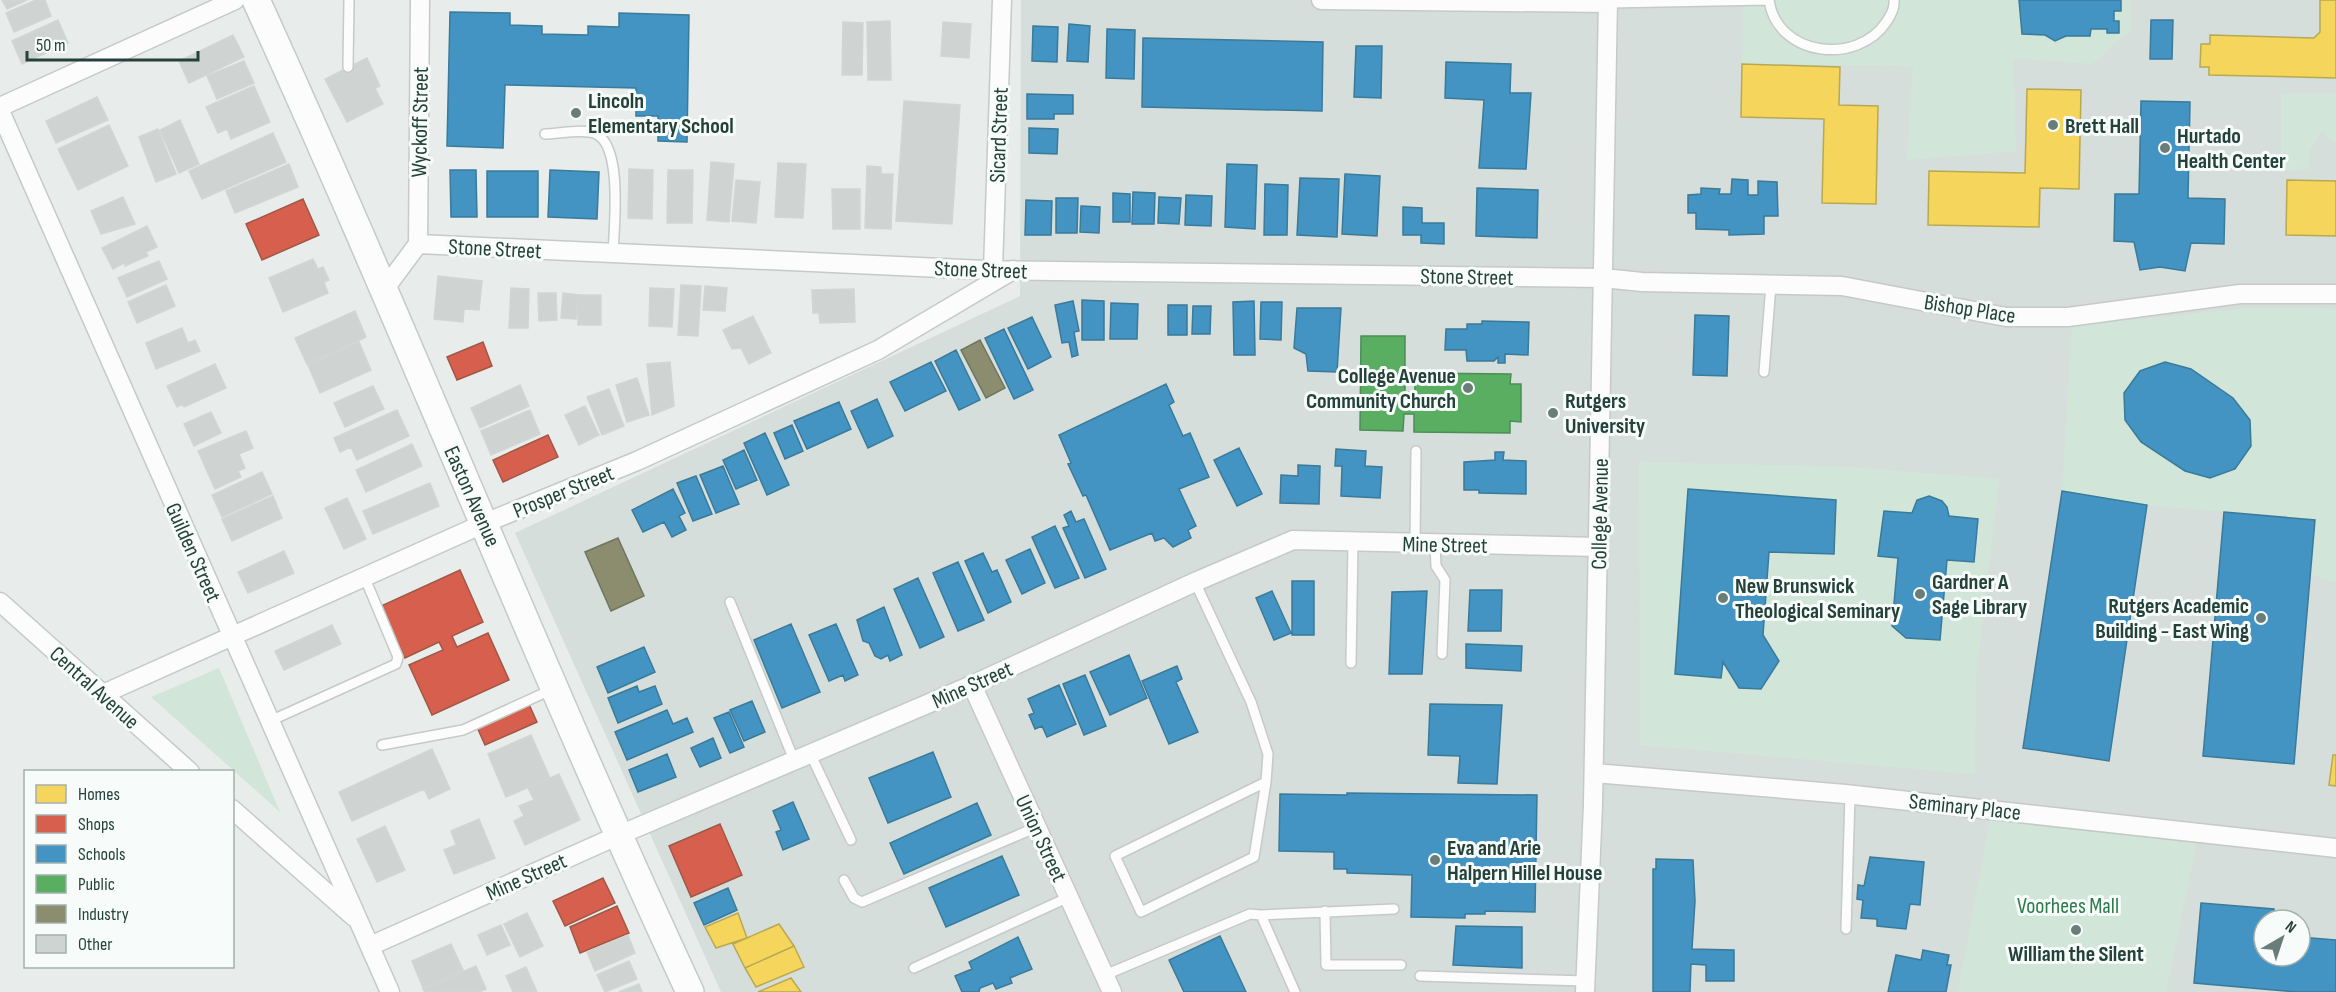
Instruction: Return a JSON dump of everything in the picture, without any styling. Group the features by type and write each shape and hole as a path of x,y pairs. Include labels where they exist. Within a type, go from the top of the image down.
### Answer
{"street":[{"path":"0,109 235,0"},
{"name":"Easton Avenue","path":"256,0 485,523 617,836 690,992"},
{"name":"Wyckoff Street","path":"418,244 420,0"},
{"name":"Sicard Street","path":"993,270 1002,0"},
{"path":"1321,0 1608,2"},
{"name":"College Avenue","path":"1585,987 1594,773 1608,2"},
{"name":"Guilden Street","path":"0,109 390,992"},
{"name":"Stone Street","path":"383,291 418,244 993,270 1603,278"},
{"name":"Prosper Street","path":"103,694 485,523 637,461 878,350 1013,270"},
{"name":"Bishop Place","path":"1603,278 1842,286 2006,317 2077,316 2240,294 2336,294"},
{"name":"Mine Street","path":"370,946 617,836 972,685 1195,582 1293,540 1598,547"},
{"name":"Central Avenue","path":"0,602 189,770"},
{"name":"Union Street","path":"972,685 1109,984"},
{"name":"Seminary Place","path":"1594,773 1850,795 2336,848"},
{"path":"234,811 359,922"}],"lane":[{"path":"348,67 349,0"},
{"path":"1608,2 1769,0 1771,14 1792,38 1824,51 1848,48 1870,40 1888,20 1895,5 1894,0"},
{"path":"545,134 594,132 605,139 612,156 615,190 613,254"},
{"path":"1764,372 1771,285"},
{"path":"1415,543 1416,451"},
{"path":"1351,663 1353,542"},
{"path":"1435,544 1436,566 1445,580 1442,654"},
{"path":"270,721 396,664 398,657 364,576"},
{"path":"1195,582 1251,702 1268,753 1266,782 1254,857 1141,912 1115,856 1266,782"},
{"path":"730,602 802,757 851,840"},
{"path":"382,745 463,729 555,688"},
{"path":"1846,929 1850,795"},
{"path":"844,880 854,898 862,902 1037,827"},
{"path":"914,968 1069,897"},
{"path":"1109,984 1250,914 1394,909"},
{"path":"1325,911 1326,964 1401,965"},
{"path":"1261,915 1295,992"},
{"path":"1420,976 1585,987"}],"shaded area":[{"name":"Rutgers University","path":"1021,0 2336,0 2336,992 721,992 515,533 1020,296"}],"green space":[{"path":"1743,0 2130,0 2131,30 2092,64 2013,58 2016,151 1907,160 1913,66 1742,64"},
{"path":"2281,94 2336,94 2336,143 2322,131 2309,151 2309,169 2281,171"},
{"path":"2247,308 2336,309 2336,582 2311,575 2315,520 2147,505 2062,491 2072,326"},
{"path":"1639,462 1850,467 1999,479 1976,677 1975,774 1640,745"},
{"path":"219,668 280,812 234,770 151,697"},
{"name":"Voorhees Mall","path":"1992,809 2199,832 2166,992 1958,992"}],"building: Homes":[{"path":"2320,0 2336,0 2336,78 2209,75 2209,67 2200,67 2201,44 2210,44 2210,35 2314,38 2320,32"},
{"path":"1742,64 1840,67 1839,105 1878,106 1876,204 1822,203 1824,119 1741,117"},
{"name":"Brett Hall","path":"2027,89 2081,90 2079,189 2040,188 2039,227 1928,225 1929,171 2025,173"},
{"path":"2287,180 2336,181 2336,236 2286,235"},
{"path":"2333,755 2336,755 2336,786 2329,785"},
{"path":"738,913 747,938 716,948 705,927"},
{"path":"779,924 794,946 745,968 733,944"},
{"path":"794,946 804,967 756,987 745,968"},
{"path":"791,978 801,992 758,992"}],"building: Shops":[{"path":"303,199 319,235 262,260 246,224"},
{"path":"483,342 492,366 457,380 447,357"},
{"path":"548,435 558,457 503,482 493,460"},
{"path":"460,570 483,622 452,636 457,647 488,633 509,680 432,715 409,665 443,650 439,642 405,658 381,606"},
{"path":"528,702 537,722 485,745 476,725"},
{"path":"720,824 742,875 691,897 669,846"},
{"path":"603,878 615,903 565,926 553,901"},
{"path":"617,906 629,933 580,953 570,927"}],"building: Schools":[{"path":"2019,0 2121,0 2121,11 2114,11 2114,21 2119,21 2119,33 2107,33 2107,29 2091,29 2090,36 2066,36 2055,41 2045,35 2022,34"},
{"path":"450,12 510,13 510,25 542,26 542,34 588,35 588,26 619,27 619,13 689,15 687,142 658,141 658,116 636,116 636,88 505,85 503,148 447,146"},
{"path":"2151,20 2173,20 2172,59 2150,59"},
{"path":"1069,24 1090,26 1088,62 1067,61"},
{"path":"1033,26 1058,27 1057,62 1032,61"},
{"path":"1107,29 1135,30 1134,79 1106,78"},
{"path":"1143,38 1323,42 1322,111 1142,107"},
{"path":"1356,46 1382,46 1381,98 1354,97"},
{"path":"1446,62 1511,64 1510,93 1531,93 1526,169 1479,168 1484,100 1445,98"},
{"path":"1027,94 1073,95 1073,114 1054,114 1054,119 1027,119"},
{"name":"Hurtado Health Center","path":"2141,101 2190,102 2188,198 2225,199 2224,244 2191,243 2185,271 2160,267 2140,270 2134,242 2114,241 2115,194 2139,194"},
{"path":"1029,128 1058,129 1057,154 1029,153"},
{"path":"1227,164 1257,165 1255,229 1225,227"},
{"path":"450,170 476,170 477,217 451,217"},
{"path":"550,170 599,172 597,219 548,217"},
{"path":"487,171 538,171 538,217 487,217"},
{"path":"1345,174 1380,176 1377,236 1342,234"},
{"path":"1300,178 1339,179 1337,237 1297,235"},
{"path":"1732,179 1748,180 1748,195 1758,195 1758,181 1777,182 1778,216 1764,216 1764,234 1729,235 1729,230 1696,229 1696,213 1688,213 1688,195 1701,194 1701,188 1720,189 1719,194 1731,194"},
{"path":"1265,184 1288,185 1287,235 1264,235"},
{"path":"1477,188 1538,190 1537,238 1476,236"},
{"path":"1133,192 1155,193 1154,224 1132,224"},
{"path":"1113,193 1130,194 1130,222 1113,222"},
{"path":"1186,195 1212,196 1211,226 1185,225"},
{"path":"1159,197 1181,198 1179,224 1158,223"},
{"path":"1056,198 1078,198 1077,233 1056,233"},
{"path":"1026,200 1052,201 1051,235 1025,235"},
{"path":"1081,206 1100,207 1099,233 1080,232"},
{"path":"1403,207 1422,208 1422,223 1444,223 1444,244 1421,243 1421,235 1403,235"},
{"path":"1082,300 1104,301 1104,340 1082,340"},
{"path":"1073,301 1079,331 1074,332 1078,355 1072,357 1069,342 1062,343 1055,305"},
{"path":"1254,301 1255,355 1234,355 1233,302"},
{"path":"1261,302 1282,302 1281,340 1260,339"},
{"path":"1111,303 1138,304 1137,339 1110,339"},
{"path":"1168,305 1187,305 1187,335 1168,335"},
{"path":"1193,306 1211,306 1210,334 1192,334"},
{"path":"1297,308 1341,308 1337,372 1308,371 1306,354 1294,348"},
{"path":"1695,315 1729,316 1727,376 1693,375"},
{"path":"1032,317 1051,357 1028,369 1008,328"},
{"path":"1482,321 1529,322 1528,355 1505,354 1505,363 1498,363 1498,357 1494,361 1467,361 1466,350 1445,350 1446,329 1467,329 1467,324 1482,324"},
{"path":"1004,329 1033,390 1014,399 985,338"},
{"path":"956,350 980,400 959,410 935,361"},
{"path":"931,362 946,391 905,411 890,382"},
{"path":"2165,362 2191,369 2233,398 2250,420 2251,446 2235,469 2210,478 2185,471 2141,442 2125,420 2124,393 2140,371"},
{"path":"1166,384 1174,402 1169,405 1183,436 1190,433 1209,477 1179,489 1196,526 1188,530 1191,538 1173,547 1164,538 1155,541 1152,533 1110,550 1086,495 1083,496 1068,464 1071,463 1059,435"},
{"path":"877,399 893,436 868,448 851,411"},
{"path":"839,402 851,429 807,449 794,421"},
{"path":"792,425 803,451 785,459 774,433"},
{"path":"765,433 789,485 767,495 744,443"},
{"path":"1239,448 1262,494 1237,506 1214,460"},
{"path":"1336,449 1366,451 1365,466 1382,467 1380,498 1341,496 1342,466 1335,466"},
{"path":"744,450 757,480 736,489 723,460"},
{"path":"1495,452 1504,452 1503,460 1526,461 1526,494 1479,493 1479,490 1464,490 1464,462 1495,460"},
{"path":"1298,465 1320,466 1319,504 1280,503 1281,475 1298,476"},
{"path":"723,466 739,504 716,513 700,475"},
{"path":"696,476 712,514 693,521 677,483"},
{"path":"673,489 685,513 679,516 686,530 672,537 664,522 643,532 632,510"},
{"name":"New Brunswick Theological Seminary","path":"1688,489 1836,500 1834,554 1769,552 1763,635 1779,661 1761,689 1739,688 1723,662 1721,678 1675,674"},
{"path":"2062,491 2147,505 2109,761 2023,748"},
{"name":"Gardner A Sage Library","path":"1929,496 1942,501 1947,507 1949,516 1978,519 1974,562 1947,560 1940,640 1906,638 1892,626 1898,558 1878,556 1884,511 1912,513 1917,500"},
{"path":"1071,511 1076,522 1084,519 1106,569 1085,578 1063,528 1069,526 1064,515"},
{"name":"Rutgers Academic Building - East Wing","path":"2224,512 2315,520 2294,764 2203,756"},
{"path":"1055,526 1079,578 1055,588 1032,537"},
{"path":"1030,549 1045,583 1022,594 1006,560"},
{"path":"983,553 992,572 997,570 1011,602 988,613 965,561"},
{"path":"958,562 984,620 958,631 933,573"},
{"path":"918,578 944,637 920,648 894,589"},
{"path":"1292,581 1314,581 1314,635 1292,635"},
{"path":"1470,590 1502,590 1501,631 1468,631"},
{"path":"1272,591 1291,633 1274,640 1256,598"},
{"path":"1427,591 1422,674 1389,674 1392,592"},
{"path":"884,607 902,655 890,661 888,655 881,659 875,656 869,643 863,641 857,620"},
{"path":"791,624 820,692 782,708 754,640"},
{"path":"836,624 858,675 845,681 843,675 829,681 809,635"},
{"path":"1466,644 1522,646 1521,671 1466,668"},
{"path":"644,647 655,672 608,693 597,667"},
{"path":"1129,655 1147,698 1110,715 1090,672"},
{"path":"1177,666 1182,679 1176,682 1198,732 1169,744 1142,681"},
{"path":"1085,675 1106,726 1084,735 1063,684"},
{"path":"1059,685 1076,724 1047,737 1042,726 1035,729 1029,715 1034,713 1028,699"},
{"path":"637,686 639,692 655,686 662,704 618,723 608,698"},
{"path":"752,701 765,732 744,741 730,710"},
{"path":"1430,704 1502,705 1497,784 1458,783 1460,756 1428,755"},
{"path":"667,710 673,724 687,718 693,732 627,760 615,732"},
{"path":"729,712 744,747 730,753 714,718"},
{"path":"713,738 721,758 700,767 691,748"},
{"path":"933,752 951,797 888,823 869,778"},
{"path":"667,754 676,777 638,792 629,770"},
{"name":"Eva and Arie Halpern Hillel House","path":"1347,793 1537,795 1535,912 1485,911 1485,914 1465,914 1465,918 1411,917 1412,875 1347,873 1347,869 1334,869 1334,852 1279,851 1280,794 1347,795"},
{"path":"793,802 809,839 783,850 776,832 781,830 773,811"},
{"path":"977,803 991,835 904,874 890,843"},
{"path":"1002,856 1019,895 946,927 929,888"},
{"path":"1870,857 1924,862 1920,905 1910,904 1906,929 1877,926 1877,919 1861,918 1863,900 1857,899 1858,885 1864,886"},
{"path":"1656,859 1693,860 1695,901 1692,949 1734,950 1734,981 1706,981 1706,965 1691,964 1690,992 1653,992 1653,869 1656,869"},
{"path":"728,888 737,910 704,925 694,903"},
{"path":"2201,903 2262,908 2252,908 2252,968 2312,968 2312,938 2336,940 2336,992 2298,992 2194,983"},
{"path":"1456,926 1522,927 1522,968 1453,965"},
{"path":"1220,936 1246,992 1184,992 1169,960"},
{"path":"1018,937 1032,969 1010,978 1012,983 996,989 993,983 980,988 979,992 962,992 955,976 972,969 969,962"},
{"path":"1923,950 1949,955 1947,965 1951,965 1946,992 1888,992 1896,955 1921,960"}],"building: Public":[{"name":"College Avenue Community Church","path":"1361,336 1405,336 1405,392 1415,392 1415,373 1511,374 1510,384 1521,384 1521,422 1510,421 1510,433 1414,432 1414,414 1404,414 1403,431 1360,430"}],"building: Industry":[{"path":"980,340 1005,388 986,398 961,350"},
{"path":"618,538 644,596 611,611 585,552"}],"building: Other":[{"path":"2,0 27,0 7,9"},
{"path":"36,0 45,0 51,16 14,32 6,13"},
{"path":"58,20 68,43 22,64 12,41"},
{"path":"890,21 891,80 868,80 867,22"},
{"path":"843,22 863,23 862,75 842,75"},
{"path":"943,22 971,24 969,58 941,56"},
{"path":"233,35 244,57 189,83 179,61"},
{"path":"367,58 380,86 375,88 383,104 347,122 325,79"},
{"path":"244,61 254,83 217,99 207,76"},
{"path":"254,86 270,122 231,139 227,129 218,133 206,107"},
{"path":"97,97 108,120 56,143 46,121"},
{"path":"904,101 960,105 952,224 896,221"},
{"path":"180,120 199,164 179,173 160,130"},
{"path":"109,125 128,166 78,190 58,149"},
{"path":"158,129 176,174 156,182 139,137"},
{"path":"273,133 286,162 202,199 189,171"},
{"path":"711,162 734,164 729,222 707,220"},
{"path":"778,163 806,164 803,218 775,217"},
{"path":"289,164 298,187 235,213 226,191"},
{"path":"867,166 881,167 881,174 893,174 891,229 865,228"},
{"path":"629,169 653,170 652,219 628,218"},
{"path":"668,170 693,170 692,223 667,223"},
{"path":"736,180 760,182 756,223 732,221"},
{"path":"832,189 860,189 860,229 833,229"},
{"path":"123,197 135,224 101,234 91,211"},
{"path":"147,226 157,247 146,252 148,256 125,266 126,262 113,269 102,248"},
{"path":"313,259 318,269 323,267 329,280 324,282 328,293 283,312 269,278"},
{"path":"159,261 167,279 127,297 118,278"},
{"path":"438,276 482,281 479,310 464,309 463,322 434,319"},
{"path":"166,285 175,306 137,323 128,302"},
{"path":"681,285 701,286 698,336 678,335"},
{"path":"705,286 727,288 725,311 703,310"},
{"path":"511,288 529,289 528,328 509,328"},
{"path":"650,288 674,289 672,327 649,326"},
{"path":"854,289 855,322 820,323 819,313 813,313 812,290"},
{"path":"538,293 556,293 557,320 539,321"},
{"path":"563,293 578,295 576,319 561,318"},
{"path":"578,295 601,295 601,325 578,325"},
{"path":"355,311 366,337 307,364 295,338"},
{"path":"753,316 771,353 749,364 741,348 732,349 723,330"},
{"path":"182,328 188,343 195,340 200,351 156,369 146,343"},
{"path":"359,342 371,370 320,393 308,365"},
{"path":"670,362 674,406 652,415 647,364"},
{"path":"215,364 226,388 184,407 183,404 177,407 167,386"},
{"path":"637,378 649,415 627,422 616,385"},
{"path":"520,385 529,406 480,428 471,408"},
{"path":"373,386 384,409 345,427 334,403"},
{"path":"609,389 624,426 602,435 587,397"},
{"path":"585,406 599,435 579,445 565,415"},
{"path":"397,410 409,436 357,460 351,447 340,452 334,438"},
{"path":"530,410 540,434 491,455 481,431"},
{"path":"211,412 221,433 194,446 184,424"},
{"path":"246,431 253,448 239,454 245,468 238,471 241,477 215,489 198,451"},
{"path":"412,444 422,466 366,492 356,470"},
{"path":"262,472 272,494 222,517 212,495"},
{"path":"430,483 439,506 373,534 363,511"},
{"path":"273,496 282,518 232,541 222,519"},
{"path":"347,498 366,539 344,549 325,508"},
{"path":"284,551 294,573 248,593 238,572"},
{"path":"332,625 341,644 284,670 275,651"},
{"path":"531,735 550,778 506,797 488,754"},
{"path":"432,749 450,789 429,799 424,789 352,821 339,792"},
{"path":"559,774 580,820 525,845 514,821 524,816 519,806 534,800 528,788"},
{"path":"479,819 495,858 454,874 444,850 456,845 451,831"},
{"path":"385,826 405,870 377,882 357,839"},
{"path":"527,913 543,946 520,957 504,924"},
{"path":"501,925 510,945 487,955 478,935"},
{"path":"628,935 635,953 595,971 587,952"},
{"path":"451,944 463,970 423,988 412,961"},
{"path":"629,961 637,979 605,992 597,975"},
{"path":"476,966 486,989 479,992 425,992 423,989"},
{"path":"526,967 537,992 513,992 506,976"},
{"path":"639,984 642,992 619,992"}],"place":[{"name":"Lincoln Elementary School","path":"576,113"},
{"name":"Brett Hall","path":"2053,125"},
{"name":"Hurtado Health Center","path":"2165,148"},
{"name":"College Avenue Community Church","path":"1468,388"},
{"name":"Rutgers University","path":"1553,413"},
{"name":"Gardner A Sage Library","path":"1920,594"},
{"name":"New Brunswick Theological Seminary","path":"1723,598"},
{"name":"Rutgers Academic Building - East Wing","path":"2261,618"},
{"name":"Eva and Arie Halpern Hillel House","path":"1435,860"},
{"name":"William the Silent","path":"2076,930"}]}
